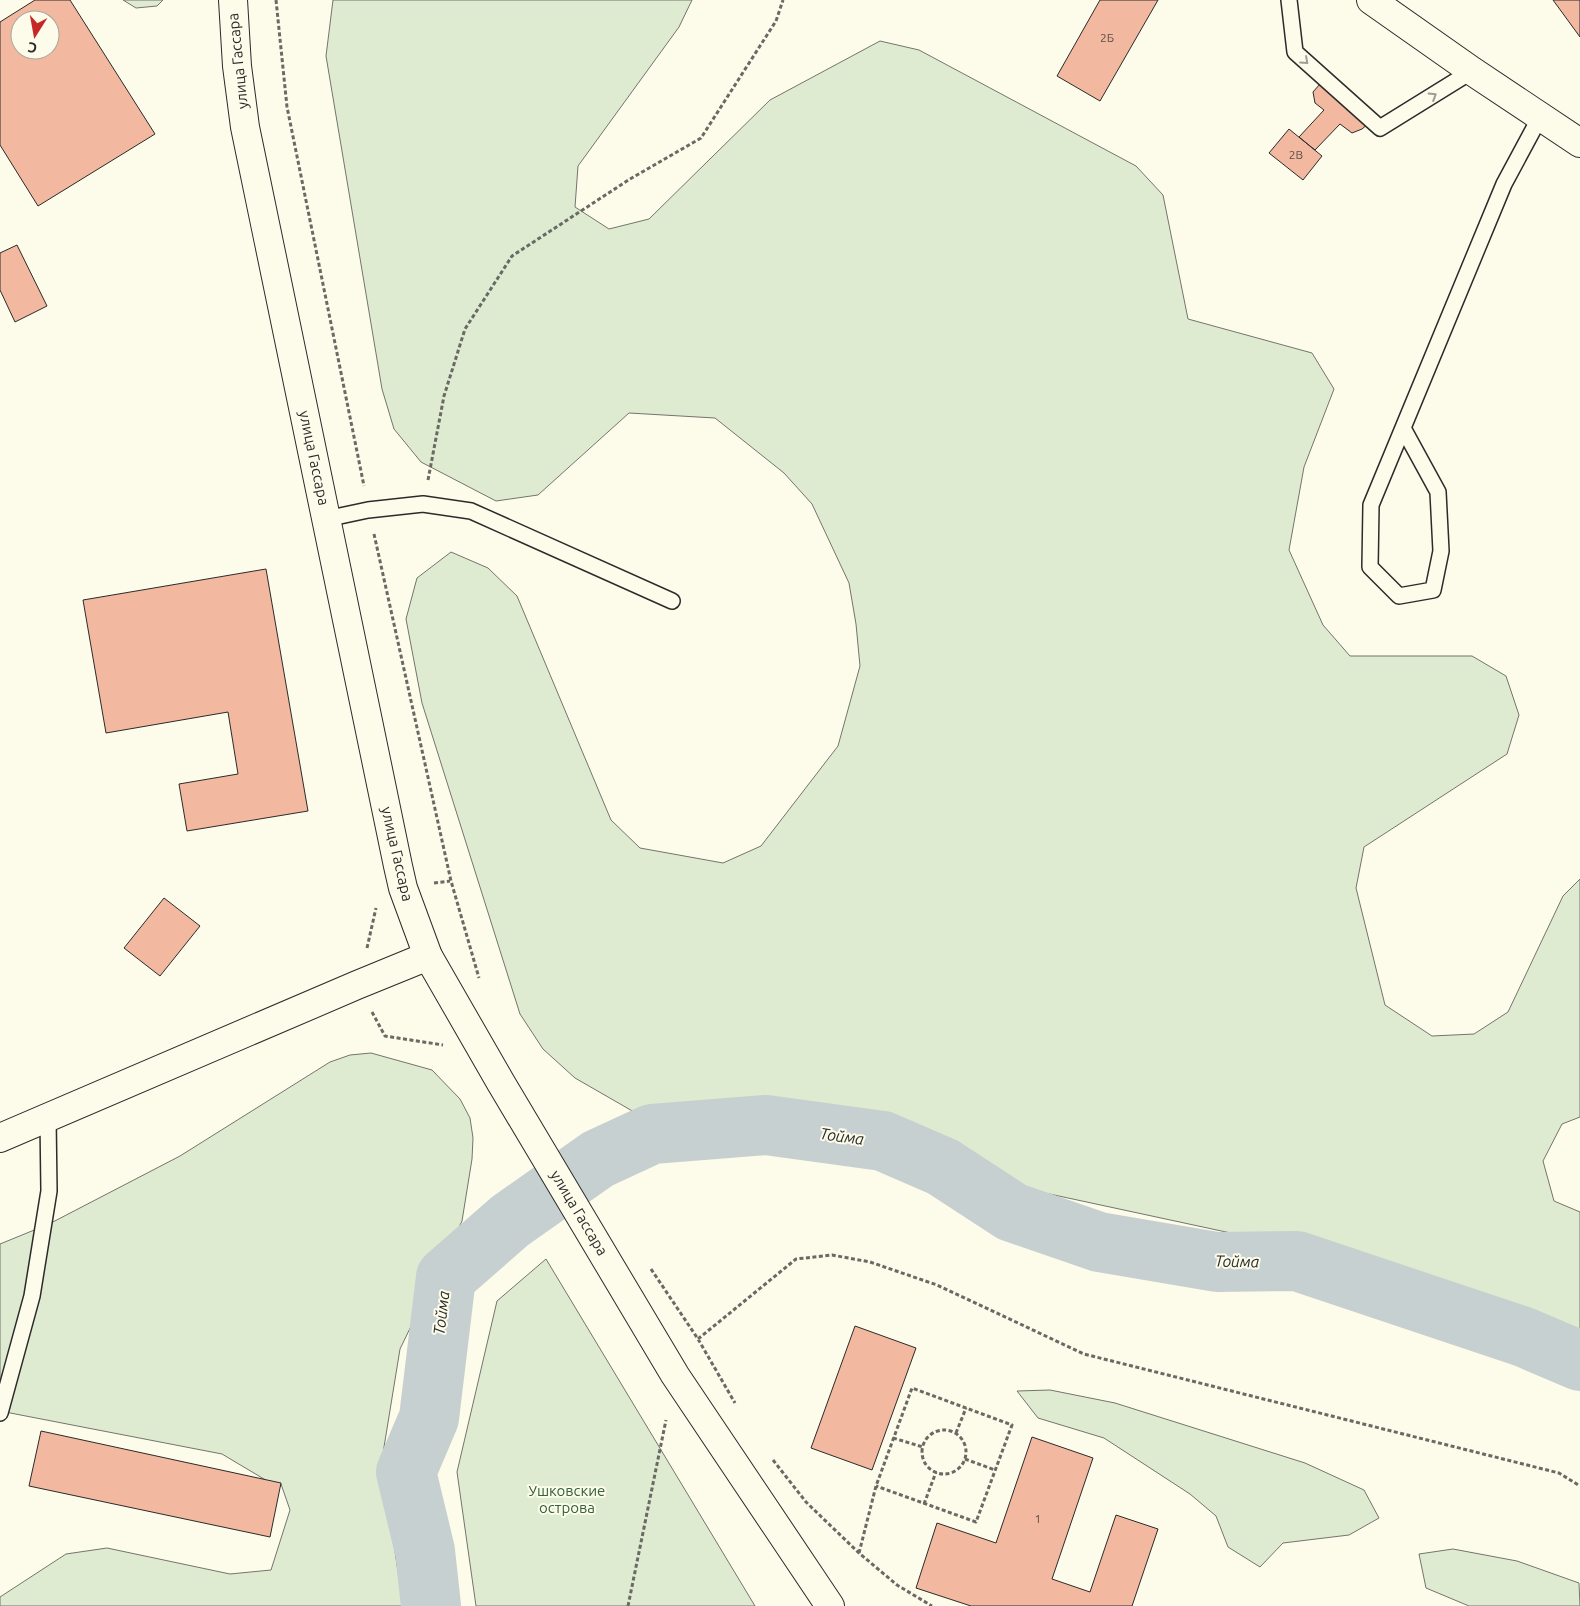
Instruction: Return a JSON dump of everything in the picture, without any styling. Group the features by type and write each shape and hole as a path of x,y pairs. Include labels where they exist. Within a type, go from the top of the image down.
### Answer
{"main road":[{"name":"улица Гассара","path":"233,0 237,66 245,127 403,888 428,956 500,1083 639,1312 675,1375 830,1606"},
{"path":"1372,0 1580,144"},
{"path":"0,1138 428,956"}],"lane":[{"path":"1289,0 1295,52 1380,128 1472,71"},
{"path":"1403,428 1438,492 1441,551 1433,590 1399,596 1370,567 1372,505 1403,428 1504,184 1540,117"},
{"path":"326,519 368,510 423,504 471,511 672,601"},
{"path":"0,1413 32,1296 49,1191 48,1118"}],"path":[{"path":"276,0 287,107 368,510 450,880 480,981"},
{"path":"423,504 444,396 464,329 512,256 630,179 701,138 776,21 783,0"},
{"path":"698,1339 796,1259 832,1256 870,1262 937,1286 1084,1354 1559,1473 1580,1486"},
{"path":"668,1295 698,1339 735,1404"},
{"path":"859,1553 876,1486 912,1388 1012,1425 976,1522 876,1486"},
{"path":"956,1433 966,1408"},
{"path":"628,1606 667,1418"},
{"path":"946,1430 956,1433 963,1440 966,1450 965,1459 961,1467 953,1472 944,1474 936,1472 928,1466 923,1457 923,1447 927,1438 935,1432 946,1430"},
{"path":"893,1438 923,1447"},
{"path":"771,1458 806,1502 859,1553 898,1585 932,1606"},
{"path":"965,1459 996,1470"},
{"path":"924,1504 936,1472"}],"green space":[{"path":"123,0 163,0 157,6 136,8"},
{"path":"333,0 692,0 679,27 578,166 575,207 609,229 649,219 770,100 880,41 919,50 1136,166 1163,195 1188,319 1312,353 1334,389 1304,467 1289,550 1323,625 1350,656 1472,656 1506,676 1519,715 1507,754 1364,847 1356,888 1385,1005 1432,1036 1474,1034 1508,1012 1563,896 1580,879 1580,1117 1562,1124 1543,1161 1554,1201 1580,1212 1580,1355 1524,1337 1398,1269 1017,1187 907,1127 819,1110 648,1120 575,1078 543,1049 520,1014 422,703 406,619 417,578 451,552 488,568 517,596 611,820 640,848 723,863 761,846 838,746 860,666 856,624 849,583 812,504 784,473 715,418 629,413 538,495 496,501 421,462 394,429 382,389 326,56"},
{"path":"371,1053 432,1070 460,1099 470,1118 473,1138 472,1159 462,1221 400,1349 384,1447 383,1469 403,1606 0,1606 0,1597 66,1554 107,1548 230,1574 271,1570 290,1510 281,1484 279,1488 222,1454 0,1411 0,1244 49,1224 180,1156 330,1062 350,1055"},
{"name":"Ушковские острова","path":"546,1259 755,1606 476,1606 457,1472 497,1301"},
{"path":"1050,1390 1115,1403 1305,1463 1364,1490 1379,1518 1349,1535 1283,1543 1260,1567 1228,1547 1216,1516 1190,1494 1104,1438 1038,1418 1017,1391"},
{"path":"1453,1549 1517,1561 1579,1583 1580,1606 1469,1606 1426,1588 1419,1554"}],"building":[{"path":"35,0 70,0 155,134 38,206 0,145 0,22 10,16 10,60 60,60 60,10 19,10"},
{"path":"1100,0 1158,0 1100,101 1057,76"},
{"path":"1553,0 1580,0 1580,37"},
{"path":"1330,79 1368,124 1352,133 1340,124 1315,150 1299,137 1324,110 1315,103 1313,92 1320,84"},
{"path":"1289,129 1322,156 1303,180 1269,153"},
{"path":"17,245 47,306 15,322 0,290 0,253"},
{"path":"266,569 308,811 187,831 179,784 238,774 228,712 106,733 83,600"},
{"path":"164,898 200,926 160,976 124,948"},
{"path":"855,1326 916,1348 872,1470 811,1448"},
{"path":"41,1431 281,1483 270,1537 29,1486"},
{"path":"1032,1437 1093,1458 1052,1579 1090,1592 1116,1515 1158,1529 1132,1606 971,1606 916,1588 937,1523 996,1543"}],"waterway":[{"name":"Тойма","path":"431,1606 425,1551 406,1472 429,1418 446,1277 510,1221 598,1159 652,1134 766,1125 883,1141 943,1167 1012,1212 1099,1242 1217,1262 1297,1261 1524,1337 1580,1361"}]}
